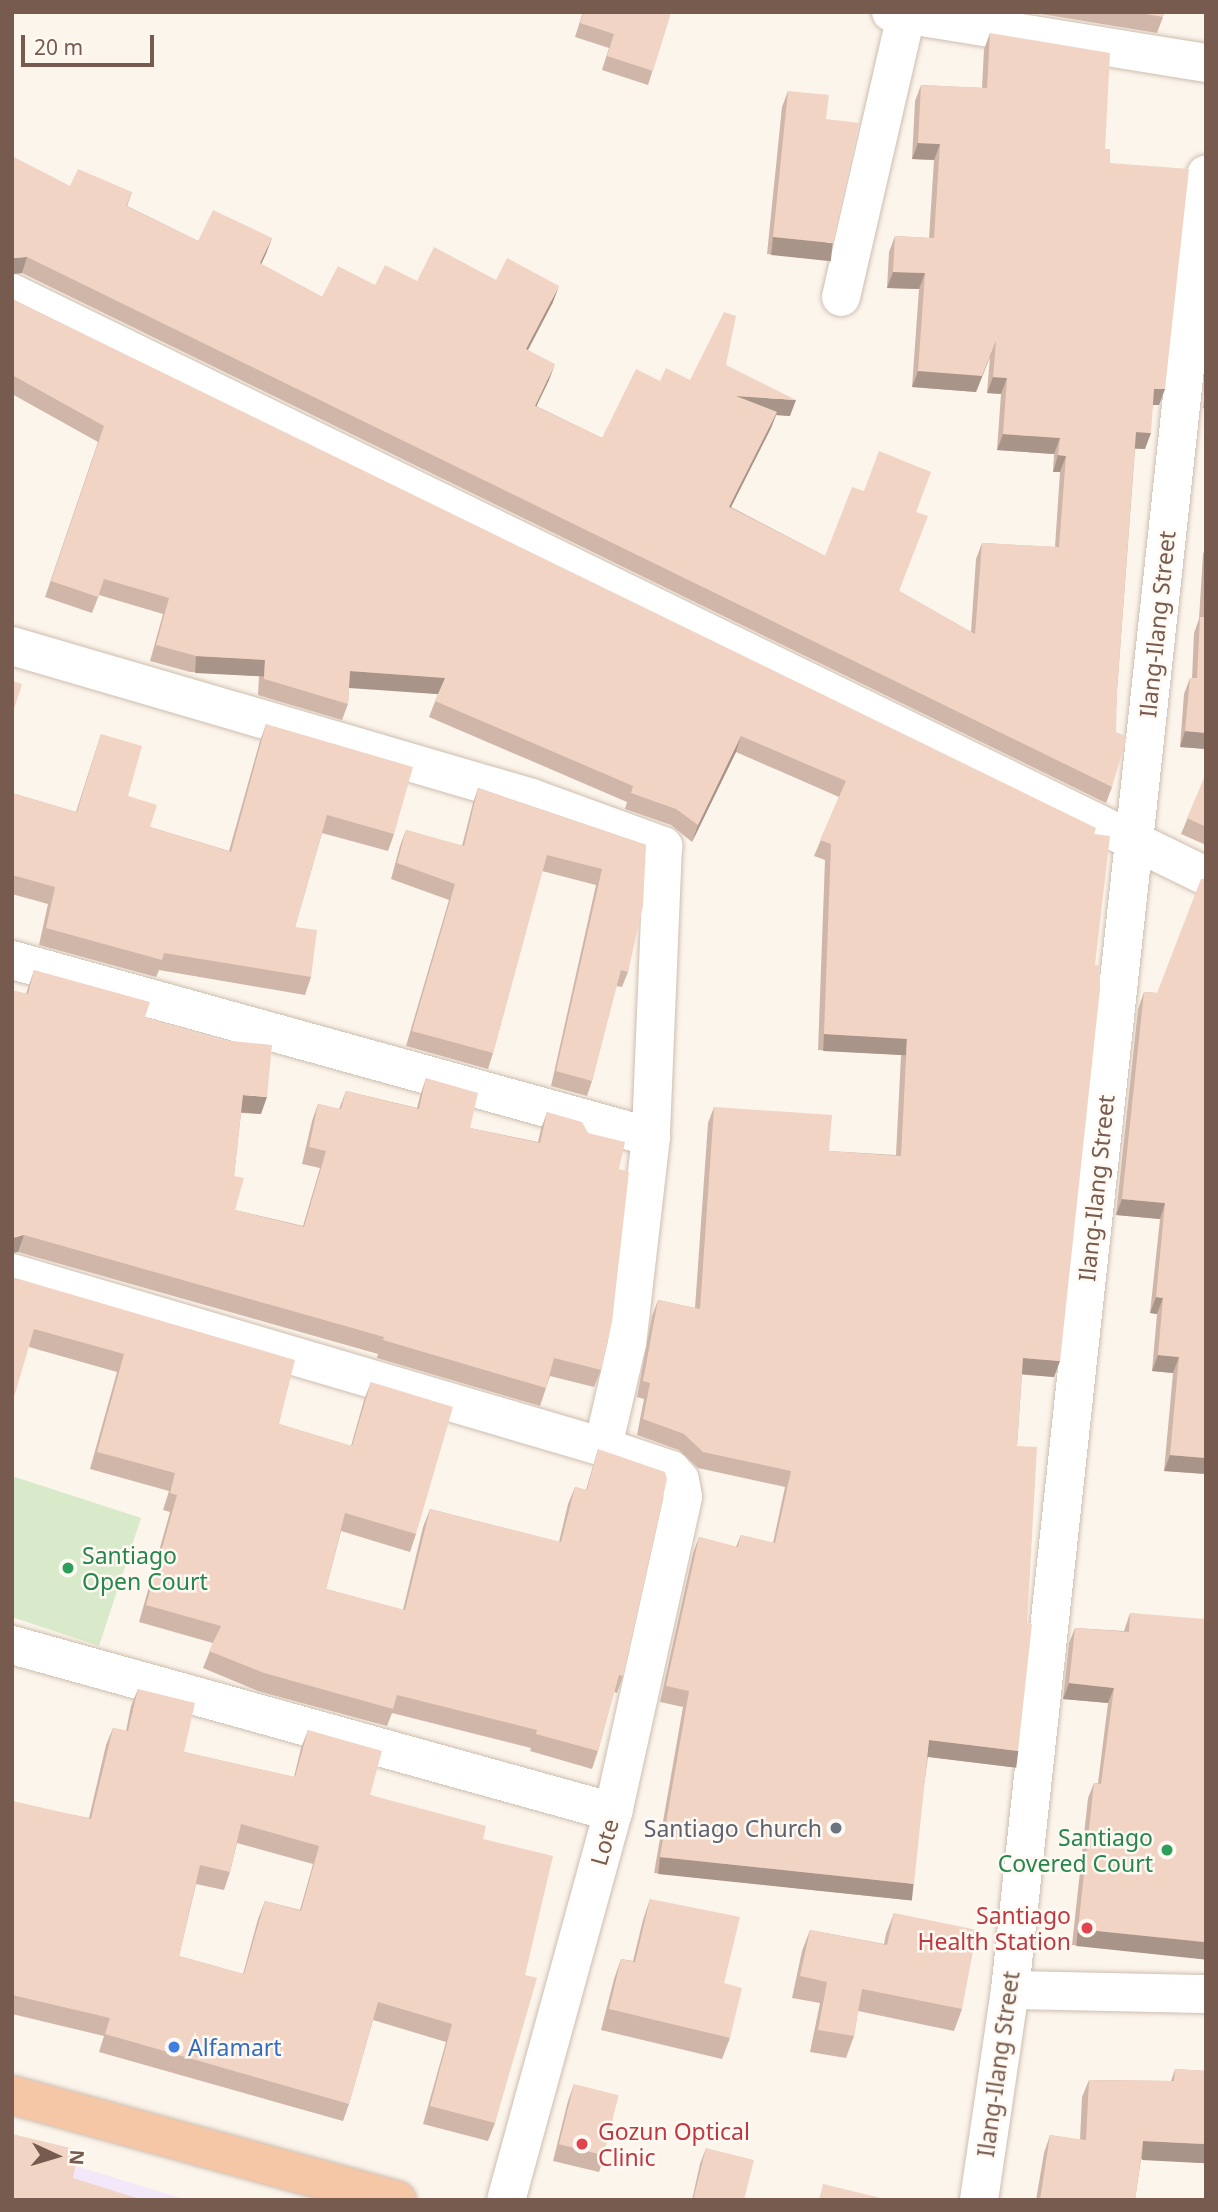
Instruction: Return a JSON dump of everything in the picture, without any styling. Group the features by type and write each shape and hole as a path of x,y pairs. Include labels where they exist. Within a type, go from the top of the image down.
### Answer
{"highway":[{"path":"12,2095 397,2200"}],"street":[{"path":"841,297 899,13 1206,63"},
{"name":"Ilang-Ilang Street","path":"979,2200 1010,1990 1206,175"},
{"path":"12,293 1206,876"},
{"path":"12,646 532,797 655,840 663,846 665,858 651,1138 627,1343 603,1447 12,1273"},
{"path":"12,960 651,1138"},
{"name":"Lote","path":"506,2200 613,1812 683,1497 680,1480 671,1470 603,1447"},
{"path":"12,1645 613,1812"},
{"path":"1010,1990 1206,1994"}],"shaded area":[{"path":"76,2166 187,2200 63,2200"}],"green space":[{"name":"Santiago Open Court","path":"12,1476 141,1518 99,1646 12,1617"}],"building":[{"path":"584,12 671,12 653,71 607,56 614,34 580,23"},
{"path":"1134,12 1164,12 1163,17"},
{"path":"990,33 1110,53 1105,149 1110,149 1110,163 1189,169 1165,389 1154,389 1151,433 1136,432 1117,691 1116,732 1127,737 1112,787 27,257 12,258 12,156 70,186 78,169 132,192 126,206 198,241 213,210 272,238 260,263 322,297 338,266 375,285 385,265 417,281 434,247 496,280 507,258 559,286 526,349 555,364 535,406 602,438 636,369 660,381 666,368 690,380 724,312 736,316 726,365 796,400 736,396 777,412 729,507 825,556 852,487 864,491 879,451 931,472 916,512 928,516 899,591 975,634 982,543 1059,547 1066,456 1058,455 1060,438 1003,434 1007,378 993,377 996,341 982,376 918,371 925,273 893,272 895,236 934,238 940,144 918,143 921,85 987,88"},
{"path":"788,91 829,95 826,119 859,123 833,243 773,237"},
{"path":"12,299 1096,828 1094,834 1110,836 1095,965 1100,966 1100,989 1060,1361 1023,1358 1017,1446 1037,1447 1027,1624 1032,1624 1018,1751 929,1740 914,1884 660,1857 689,1691 666,1686 699,1537 738,1547 741,1535 775,1543 791,1471 703,1452 684,1434 643,1419 650,1383 643,1381 658,1300 700,1309 714,1107 832,1115 829,1151 901,1156 907,1039 824,1034 831,844 820,840 846,781 741,736 698,825 676,809 631,793 633,786 435,701 445,678 350,671 348,704 264,679 265,660 196,656 156,645 169,598 104,579 98,597 51,581 104,426 12,375"},
{"path":"1206,593 1206,733 1185,731 1190,678 1197,678 1200,617 1205,617"},
{"path":"12,681 22,684 12,715"},
{"path":"266,724 413,767 394,834 327,815 295,927 317,930 311,977 164,953 162,960 46,928 55,887 12,875 12,793 77,812 101,734 142,746 128,796 157,805 150,827 231,852"},
{"path":"1206,774 1206,827 1187,818"},
{"path":"478,788 646,845 643,906 628,972 621,970 592,1081 556,1071 602,869 547,855 493,1053 412,1031 455,884 397,863 406,830 464,846"},
{"path":"1201,879 1206,879 1206,1458 1170,1455 1179,1357 1158,1355 1163,1298 1156,1297 1165,1203 1122,1199 1144,992 1157,993"},
{"path":"34,970 150,1002 145,1017 220,1040 272,1045 267,1097 243,1095 234,1176 244,1178 235,1210 304,1227 326,1151 309,1147 318,1104 341,1109 346,1091 419,1109 426,1078 478,1093 470,1128 540,1143 547,1112 582,1122 588,1133 625,1142 619,1169 629,1172 612,1322 601,1370 554,1358 546,1388 383,1340 384,1337 24,1235 12,1238 12,990 28,994"},
{"path":"12,1277 295,1360 279,1424 352,1446 371,1382 453,1407 416,1534 345,1513 326,1589 405,1610 430,1509 561,1542 575,1487 587,1490 598,1449 665,1472 667,1479 623,1676 619,1675 598,1751 536,1734 537,1730 397,1695 393,1709 264,1673 209,1651 221,1626 146,1605 177,1495 170,1493 175,1473 97,1452 124,1354 34,1329 12,1404"},
{"path":"1130,1613 1206,1619 1206,1942 1078,1929 1094,1783 1101,1784 1114,1688 1069,1683 1075,1628 1129,1632"},
{"path":"138,1689 195,1703 184,1752 295,1777 308,1730 382,1751 370,1795 486,1826 483,1839 553,1856 525,1975 537,1978 495,2123 430,2106 452,2024 378,2002 349,2104 105,2034 110,2018 12,1995 13,1801 91,1819 113,1728 128,1731","holes":["241,1824 319,1846 301,1911 265,1901 244,1974 179,1956 200,1865 230,1872"]},
{"path":"650,1899 740,1917 724,1983 742,1988 730,2038 609,2009 621,1959 635,1962"},
{"path":"894,1913 977,1930 962,2009 862,1989 854,2036 818,2030 827,1982 800,1976 810,1930 887,1945"},
{"path":"1175,2069 1206,2071 1206,2144 1143,2141 1135,2200 1040,2200 1050,2135 1086,2140 1089,2080 1174,2081"},
{"path":"574,2084 619,2095 604,2155 559,2144"},
{"path":"12,2134 79,2150 73,2178 143,2200 12,2200"},
{"path":"706,2148 754,2160 744,2200 693,2200"},
{"path":"823,2184 889,2200 819,2200"}],"place":[{"name":"Santiago Open Court","path":"68,1568"},
{"name":"Santiago Church","path":"836,1828"},
{"name":"Santiago Covered Court","path":"1167,1850"},
{"name":"Santiago Health Station","path":"1087,1928"},
{"name":"Alfamart","path":"174,2047"},
{"name":"Gozun Optical Clinic","path":"582,2144"}]}
